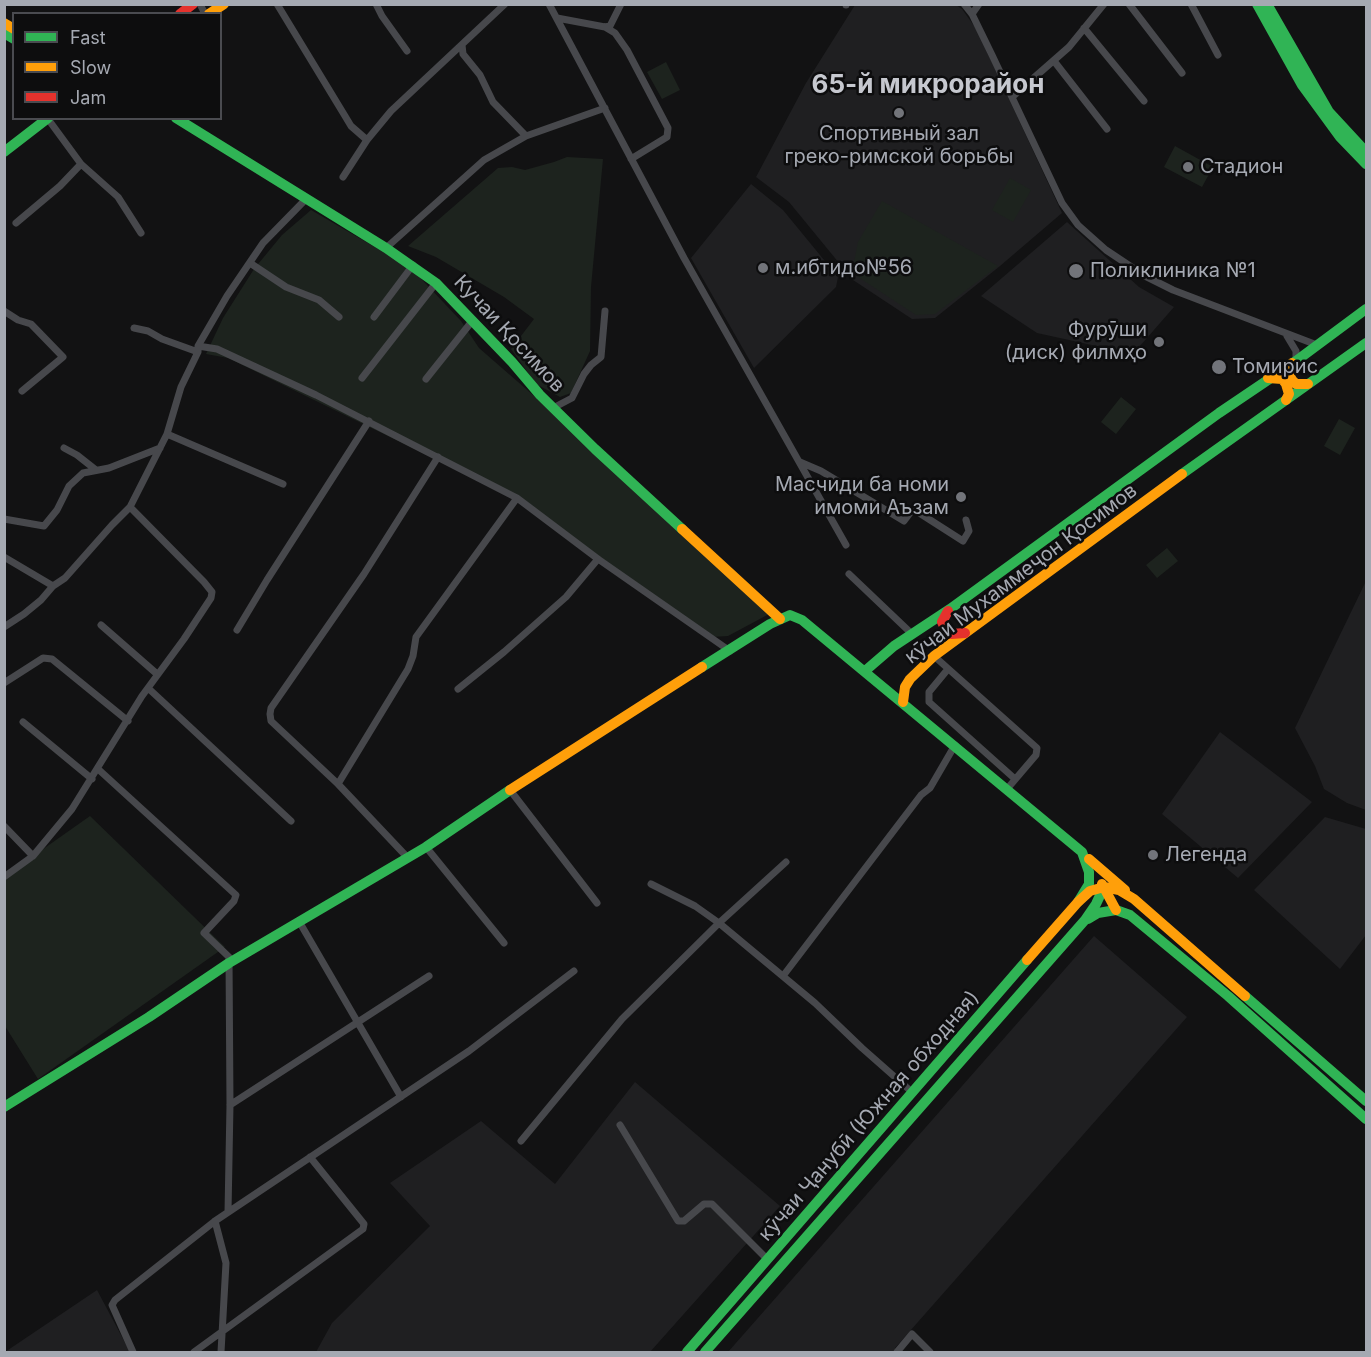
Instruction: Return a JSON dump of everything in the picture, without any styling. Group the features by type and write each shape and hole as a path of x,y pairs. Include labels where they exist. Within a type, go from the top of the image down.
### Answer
{"street":[{"path":"277,4 351,126 368,140"},
{"path":"376,4 407,51"},
{"path":"343,177 391,111 505,4"},
{"path":"549,4 684,258 846,545"},
{"path":"606,27 610,26 621,4"},
{"path":"964,4 972,14 1062,203 1078,225 1106,250 1144,276 1173,290 1317,345"},
{"path":"972,14 979,4"},
{"path":"1012,97 1069,48 1104,4"},
{"path":"1129,4 1182,73"},
{"path":"1191,4 1218,55"},
{"path":"1257,4 1302,85 1340,137 1366,164"},
{"path":"1267,4 1329,112 1366,152"},
{"path":"557,18 606,27 615,33 627,50 668,128 667,137 631,159"},
{"path":"1084,28 1144,101"},
{"path":"462,45 463,54 480,75 493,102 526,136"},
{"path":"1054,61 1107,129"},
{"path":"386,248 484,160 526,136 605,108"},
{"path":"4,152 45,120"},
{"path":"49,120 81,164 118,197 141,233"},
{"name":"Кучаи Қосимов","path":"179,120 413,265 436,283 553,408 681,530 780,619"},
{"path":"16,223 60,186 81,164"},
{"path":"4,627 24,614 53,586 65,578 130,507 167,434 181,387 198,349 227,296 263,243 306,199"},
{"path":"250,263 286,287 319,300 339,317"},
{"path":"374,317 413,265"},
{"path":"362,378 436,283"},
{"name":"кӯчаи Мухаммеҷон Қосимов","path":"865,671 894,646 950,609 1366,309"},
{"path":"4,311 18,320 31,324 63,357 22,391"},
{"path":"553,408 572,398 584,374 601,357 604,311"},
{"path":"426,379 473,320"},
{"path":"134,328 198,349 217,350 369,421 517,498 598,559 730,651"},
{"path":"1286,334 1296,351 1289,374 1296,384 1310,384"},
{"name":"кӯчаи Мухаммеҷон Қосимов","path":"903,702 905,687 910,679 934,656 1366,343"},
{"path":"1268,378 1282,379 1289,394 1286,400"},
{"path":"237,630 369,421"},
{"path":"167,434 283,484"},
{"path":"64,448 77,454 96,470"},
{"path":"4,519 44,526 57,510 74,480 82,473 138,458 160,448"},
{"path":"408,858 338,784 271,721 271,708 364,574 438,458"},
{"path":"800,462 821,471 904,521 913,509 963,541 969,531 966,520"},
{"path":"338,784 408,669 416,637 517,498"},
{"path":"4,877 33,856 72,809 157,674 211,598 212,592 204,582 130,507"},
{"path":"4,557 53,586"},
{"path":"458,689 566,597 598,559"},
{"path":"849,574 912,634"},
{"path":"950,609 942,622 945,628 951,634 966,632"},
{"path":"4,1107 149,1017 229,963 426,847 510,790 770,624 790,615 802,620 955,745 1366,1101"},
{"path":"101,625 157,674"},
{"path":"934,656 1037,747 1036,755 1007,789"},
{"path":"4,683 43,658 52,659 128,721"},
{"path":"948,669 929,692 929,702 1015,779"},
{"path":"148,688 291,821"},
{"path":"24,722 92,779"},
{"path":"783,976 921,795 930,788 955,745"},
{"path":"98,769 236,895 234,901 204,933 229,957 228,1212"},
{"path":"510,790 597,903"},
{"path":"4,826 33,856"},
{"path":"426,847 504,943"},
{"path":"1085,856 1116,910"},
{"path":"1078,902 1089,884 1085,856"},
{"path":"521,1141 622,1019 719,923 786,862"},
{"path":"651,884 676,895 719,923 815,1003 913,1093"},
{"path":"1085,921 1104,887"},
{"path":"1078,902 1090,891 1104,887 1119,890 1134,899"},
{"name":"кӯчаи Ҷанубӣ (Южная обходная)","path":"687,1353 1078,902"},
{"path":"1085,921 1098,913 1116,910 1130,915 1228,996 1366,1119"},
{"name":"кӯчаи Ҷанубӣ (Южная обходная)","path":"705,1353 1085,921"},
{"path":"300,923 401,1097"},
{"path":"133,1353 113,1302 215,1221 469,1051 574,971"},
{"path":"230,1105 429,976"},
{"path":"620,1125 678,1221 684,1221 704,1204 712,1204 768,1260"},
{"path":"194,1353 363,1229 363,1224 310,1157"},
{"path":"215,1221 226,1263 221,1353"},
{"path":"897,1353 912,1334 930,1353"}],"shaded area":[{"path":"855,5 956,5 962,9 977,30 1062,213 935,318 912,319 853,280 789,202 756,177 806,83"},
{"path":"666,62 680,90 662,99 647,72"},
{"name":"Стадион","path":"1175,146 1213,167 1202,187 1164,167"},
{"path":"567,157 603,159 591,287 590,351 571,393 560,397 536,384 511,349 534,319 504,297 436,257 408,246 498,168 512,167 525,170"},
{"path":"1010,178 1031,190 1013,222 992,210"},
{"name":"м.ибтидо№56","path":"751,184 783,210 838,277 836,287 754,368 691,258"},
{"path":"882,201 998,266 935,314 916,315 852,273 858,242"},
{"path":"311,210 411,268 461,321 479,348 595,449 771,613 728,636 711,637 519,500 228,358 206,354 223,318 254,269 282,235"},
{"path":"1067,222 1139,287 1174,307 1133,354 1037,333 981,296"},
{"path":"1121,397 1136,409 1116,434 1101,422"},
{"path":"1339,419 1355,428 1340,455 1324,446"},
{"path":"1167,548 1178,561 1157,578 1146,565"},
{"path":"1366,581 1366,810 1347,803 1324,789 1295,728"},
{"path":"1220,732 1312,802 1238,878 1162,814"},
{"path":"90,816 225,947 38,1079 5,1026 5,876"},
{"path":"1325,817 1366,829 1366,935 1340,969 1254,890"},
{"path":"1094,936 1187,1017 895,1348 895,1352 728,1352"},
{"path":"635,1082 780,1206 650,1352 316,1352 332,1323 430,1226 390,1183 481,1121 555,1184"},
{"path":"97,1290 130,1352 5,1352"}],"traffic: fast":[{"path":"1257,4 1302,85 1340,137 1366,164"},
{"path":"1267,4 1329,112 1366,152"},
{"path":"4,33 12,38"},
{"path":"4,152 45,120"},
{"path":"179,120 386,248 436,283 512,362 540,395 682,529"},
{"path":"865,671 894,646 950,609 1366,309"},
{"path":"1182,474 1366,343"},
{"path":"702,667 770,624 790,615 802,620 1082,852 1089,872 1089,884 1078,902"},
{"path":"4,1107 149,1017 229,963 426,847 510,790"},
{"path":"705,1352 1085,920 1104,887"},
{"path":"1088,919 1098,913 1116,910 1130,915 1228,996 1366,1119"},
{"path":"687,1352 1027,960"},
{"path":"1245,996 1366,1101"}],"traffic: slow":[{"path":"212,12 224,4"},
{"path":"4,23 12,28"},
{"path":"1292,363 1289,374 1292,380 1296,384 1308,384"},
{"path":"1268,378 1282,379 1289,394 1286,400"},
{"path":"903,702 905,687 910,679 934,656 1182,474"},
{"path":"682,529 780,619"},
{"path":"510,790 702,667"},
{"path":"1089,859 1125,890"},
{"path":"1102,884 1116,910"},
{"path":"1027,960 1078,902 1090,891 1104,887 1119,890 1134,899 1245,996"}],"traffic: jam":[{"path":"183,12 193,4"},
{"path":"948,611 942,622 945,628 951,634 965,633"}],"place":[{"name":"Спортивный зал греко-римской борьбы","path":"899,113"},
{"name":"Стадион","path":"1188,167"},
{"name":"м.ибтидо№56","path":"763,268"},
{"name":"Поликлиника №1","path":"1076,271"},
{"name":"Фурӯши (диск) филмҳо","path":"1159,342"},
{"name":"Томирис","path":"1219,367"},
{"name":"Масчиди ба номи имоми Аъзам","path":"961,497"},
{"name":"Легенда","path":"1153,855"}],"district":[{"name":"65-й микрорайон","path":"928,85"}]}
